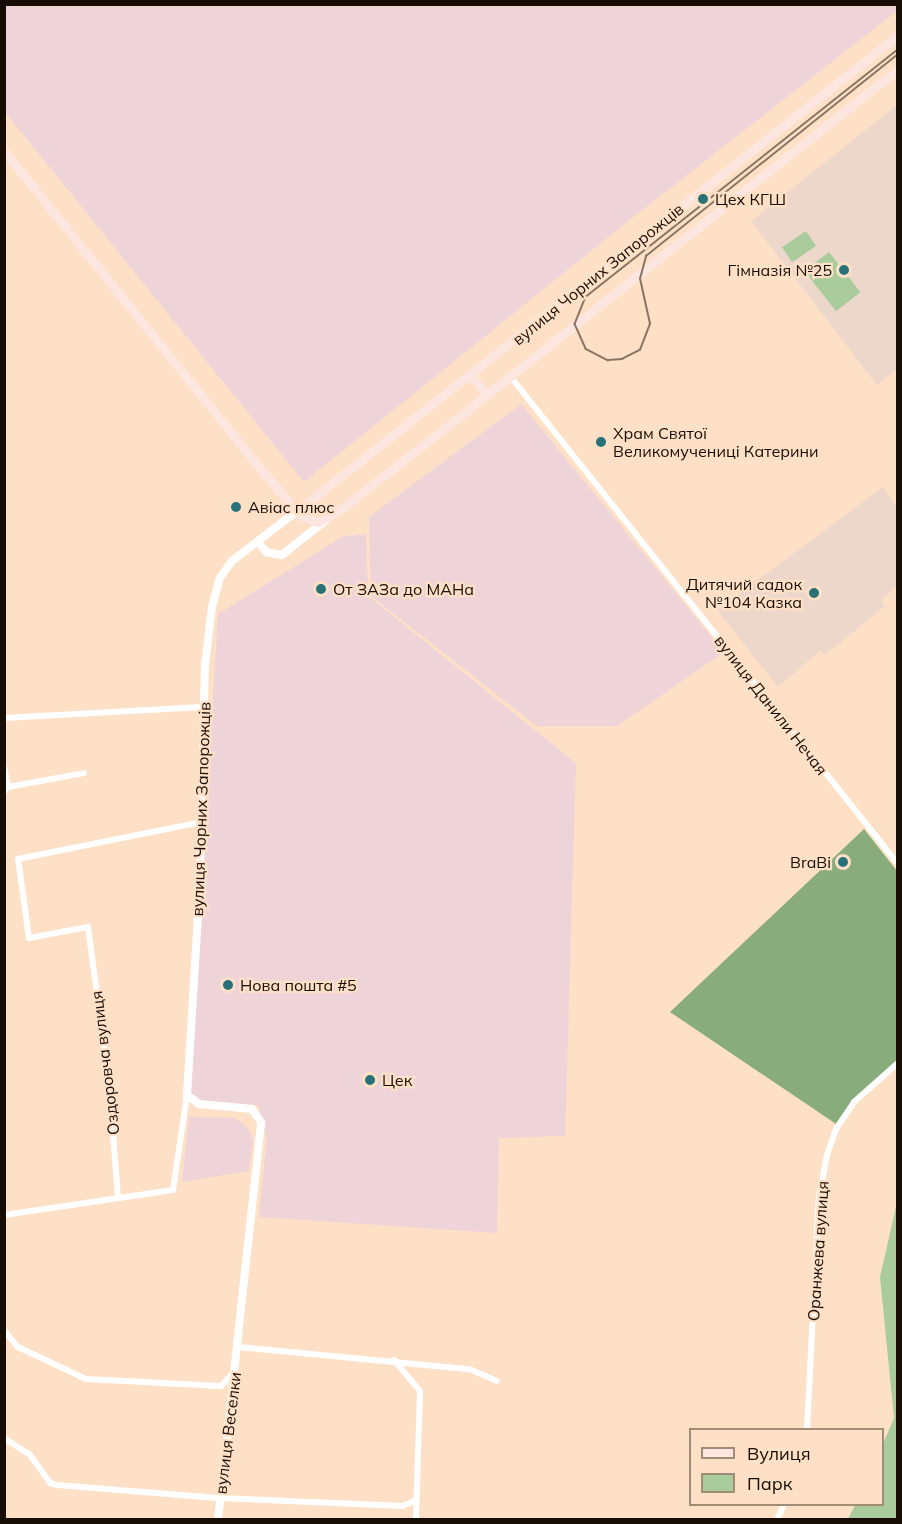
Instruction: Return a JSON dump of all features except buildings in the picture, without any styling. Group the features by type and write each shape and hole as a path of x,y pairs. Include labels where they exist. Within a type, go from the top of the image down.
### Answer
{"main road":[{"name":"вулиця Чорних Запорожців","path":"297,511 897,35"},
{"name":"вулиця Чорних Запорожців","path":"326,520 897,69"},
{"path":"4,151 297,511 309,522 326,520"},
{"path":"469,374 487,395"}],"street":[{"name":"вулиця Данили Нечая","path":"510,376 897,864"},
{"name":"вулиця Чорних Запорожців","path":"118,1198 173,1190 187,1095 202,822 204,707 216,586 232,561 297,511"},
{"name":"вулиця Чорних Запорожців","path":"258,542 267,552 282,555 326,520"},
{"path":"4,718 204,707"},
{"path":"4,767 6,789 84,773"},
{"name":"Оздоровча вулиця","path":"118,1198 108,1081 88,927 29,938 20,856 202,822"},
{"name":"Оранжева вулиця","path":"807,1428 819,1197 826,1155 836,1129 854,1102 897,1063"},
{"path":"187,1095 199,1104 252,1109 261,1122 239,1347 470,1369 497,1381"},
{"path":"4,1209 5,1215 118,1198"},
{"path":"4,1330 18,1347 86,1379 221,1386 228,1382 235,1368"},
{"name":"вулиця Веселки","path":"218,1520 239,1347"},
{"path":"394,1360 420,1392 416,1520"},
{"path":"4,1438 30,1455 50,1483 57,1485 220,1498 403,1506 416,1500"},
{"path":"777,1520 783,1506"}],"shaded area":[{"path":"897,4 897,11 632,218 304,482 5,112 5,5"},
{"name":"Гімназія №25","path":"897,105 897,369 877,385 751,221"},
{"path":"521,404 724,652 617,726 537,726 371,596 369,517"},
{"name":"Дитячий садок №104 Казка","path":"883,487 897,508 897,586 881,600 885,606 825,655 820,651 778,687 717,610"},
{"path":"366,534 368,596 576,763 565,1136 499,1138 497,1233 259,1217 267,1138 258,1105 198,1100 189,1094 218,614 344,536"},
{"path":"189,1117 235,1118 248,1128 253,1139 249,1171 182,1182"}],"green space":[{"path":"806,231 816,246 792,262 782,247"},
{"path":"829,252 860,292 836,311 805,271"},
{"path":"864,829 897,871 897,1063 854,1102 839,1126 670,1012"},
{"path":"897,1202 897,1519 848,1519 854,1506 884,1506 884,1442 894,1418 880,1277"}],"tram line":[{"path":"898,50 586,297 575,324 586,349 608,360 622,359 640,350 650,324 640,279 646,256 898,54"}],"place":[{"name":"Цех КГШ","path":"703,199"},
{"name":"Гімназія №25","path":"844,270"},
{"name":"Храм Святої Великомучениці Катерини","path":"601,442"},
{"name":"Авіас плюс","path":"236,507"},
{"name":"От ЗАЗа до МАНа","path":"321,589"},
{"name":"Дитячий садок №104 Казка","path":"814,593"},
{"name":"BraBi","path":"843,862"},
{"name":"Нова пошта #5","path":"228,985"},
{"name":"Цек","path":"370,1080"}]}
